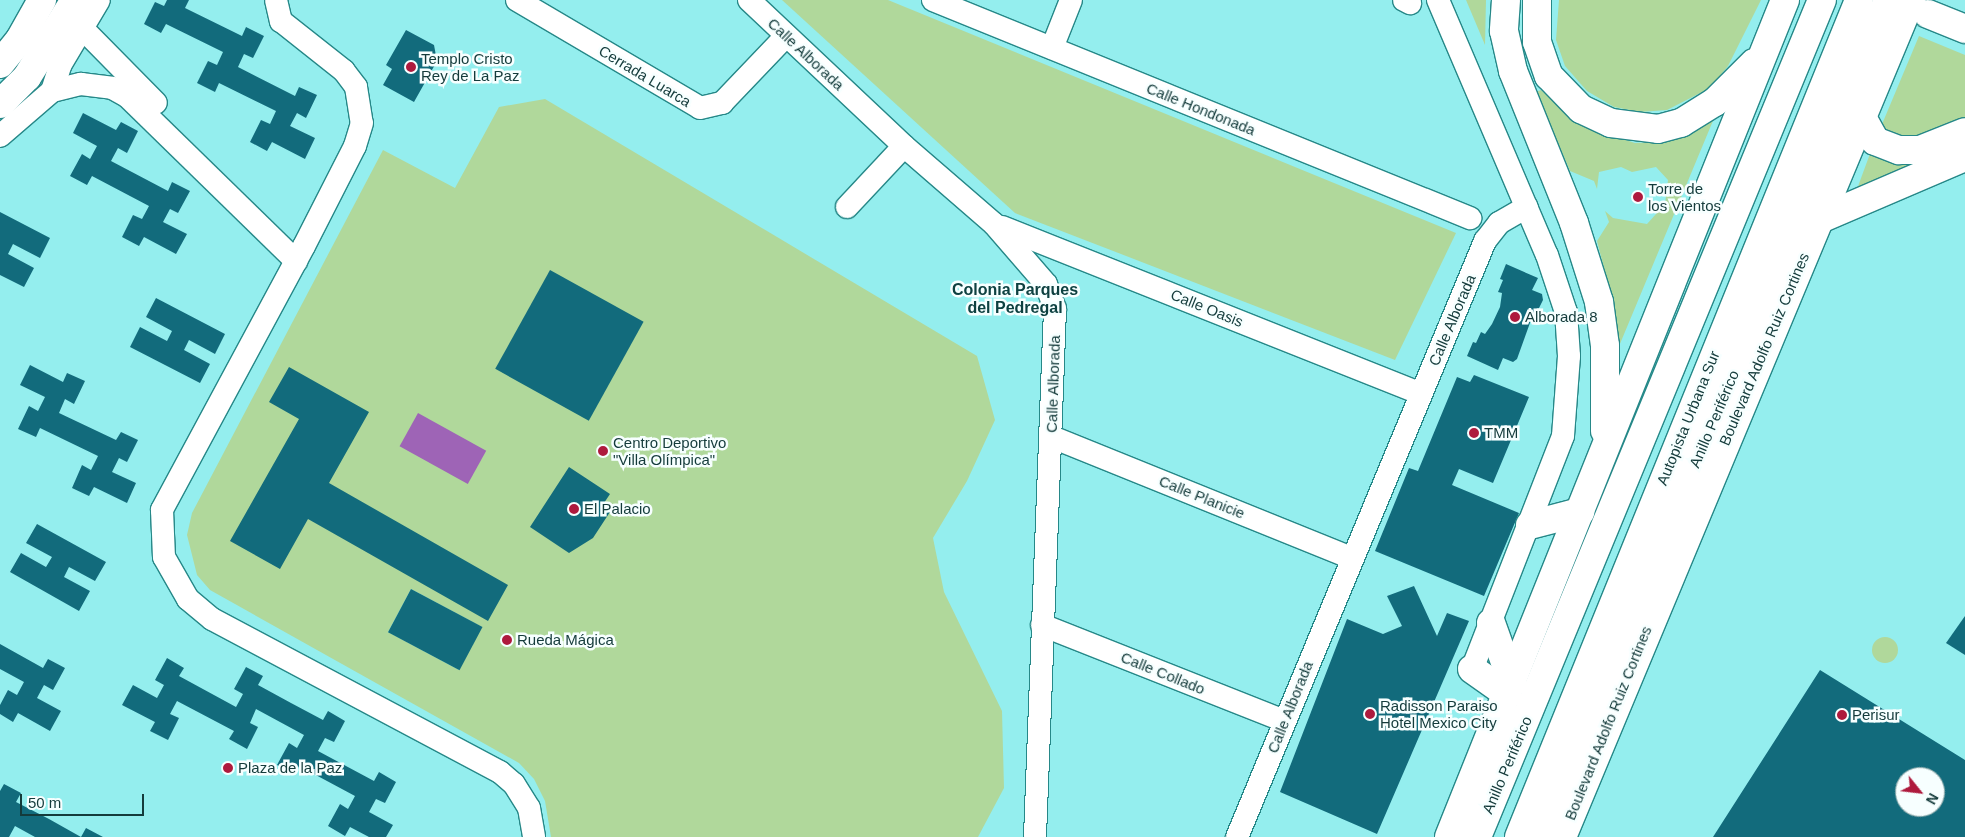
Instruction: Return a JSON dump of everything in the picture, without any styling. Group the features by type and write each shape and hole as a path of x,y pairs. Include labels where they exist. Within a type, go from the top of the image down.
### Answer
{"main road":[{"path":"0,63 42,0"},
{"path":"0,104 27,77 75,0"},
{"path":"1506,0 1504,31 1513,71 1574,223 1599,302 1606,366 1604,452"},
{"path":"1537,0 1536,42 1549,76 1581,109 1611,123 1658,129 1692,118 1715,102 1762,55"},
{"path":"1449,837 1784,0"},
{"name":"Anillo Periférico","path":"1476,837 1822,0"},
{"name":"Autopista Urbana Sur","path":"1504,837 1842,0"},
{"name":"Autopista Urbana Sur","path":"1519,837 1859,0"},
{"name":"Anillo Periférico","path":"1540,837 1888,0"},
{"path":"1920,7 1965,29"},
{"name":"Boulevard Adolfo Ruiz Cortines","path":"1562,837 1613,708 1818,220 1863,119 1920,7"},
{"path":"1863,119 1875,141 1899,150 1920,150 1965,132"},
{"path":"1818,220 1965,157"},
{"path":"1613,708 1720,406"},
{"path":"1530,525 1580,512"},
{"path":"1491,623 1509,688"},
{"path":"1472,669 1509,688"}],"street":[{"path":"52,91 61,64 99,0"},
{"path":"276,0 281,21 344,71 356,87 362,106 362,123 355,146 300,254 162,510 164,557 188,599 212,619 500,772 514,784 529,808 534,837"},
{"name":"Cerrada Luarca","path":"517,0 700,108 722,103 786,36"},
{"name":"Calle Alborada","path":"749,0 904,146 994,224 1038,272 1055,309 1052,436 1042,625 1035,837"},
{"name":"Calle Hondonada","path":"933,0 1470,218"},
{"path":"1052,48 1071,0"},
{"path":"1438,0 1527,207 1566,312 1569,356 1563,436 1530,525 1472,669"},
{"path":"82,28 300,254"},
{"path":"0,136 52,91 81,84 112,88 128,97 300,254"},
{"path":"847,207 904,146"},
{"name":"Calle Alborada","path":"1237,837 1420,393 1485,241 1499,223 1527,207"},
{"name":"Calle Oasis","path":"994,224 1420,393"},
{"name":"Calle Planicie","path":"1052,436 1352,558"},
{"name":"Calle Collado","path":"1042,625 1285,721"}],"green space":[{"path":"782,0 888,0 1456,233 1395,360 1015,213"},
{"path":"1466,0 1486,0 1485,45"},
{"path":"1559,0 1761,0 1728,66 1710,88 1667,110 1640,112 1614,107 1587,91 1565,66 1556,40"},
{"path":"1919,36 1965,55 1965,121 1905,142 1880,129"},
{"path":"1541,90 1582,126 1635,143 1654,142 1715,116 1617,351 1612,299 1597,241 1609,222 1605,211 1613,218 1647,224 1665,204 1668,180 1656,167 1632,172 1621,167 1599,172 1597,189 1594,181 1570,171 1536,92"},
{"name":"Centro Deportivo \"Villa Olímpica\"","path":"545,99 977,356 995,420 967,481 933,538 944,592 1002,711 1004,788 978,837 551,837 545,801 534,779 519,763 210,590 197,575 187,535 192,513 383,150 455,188 499,107","holes":["411,589 482,627 459,670 388,632"]},
{"path":"1871,151 1888,161 1915,164 1857,189"},
{"path":"1885,637 1894,641 1898,650 1894,659 1885,663 1876,659 1872,650 1876,641"}],"shaded area":[{"path":"418,413 486,451 468,484 400,446"}],"building":[{"path":"167,0 189,0 185,8 242,36 246,27 264,36 253,58 244,54 238,67 295,96 299,87 317,95 306,118 297,113 290,126 315,138 305,159 272,142 267,151 250,142 261,120 270,124 276,111 219,83 215,92 197,83 208,61 217,65 223,52 166,24 161,33 144,24 155,2 164,6"},
{"name":"Templo Cristo Rey de La Paz","path":"406,30 434,45 437,61 414,102 383,85 392,69 386,65"},
{"path":"83,113 116,130 121,122 138,131 127,153 118,148 111,161 168,191 172,182 190,191 178,213 170,209 163,222 187,234 176,254 144,237 139,246 122,237 133,215 142,219 149,206 92,176 87,185 70,176 82,154 90,159 97,146 73,133"},
{"path":"0,212 50,238 40,258 13,244 8,254 34,268 24,287 0,275"},
{"name":"Alborada 8","path":"1506,264 1538,278 1532,290 1542,294 1543,300 1538,310 1535,309 1517,359 1513,362 1503,358 1498,370 1467,356 1473,342 1476,343 1481,332 1485,334 1492,324 1500,307 1502,293 1498,292 1503,280 1500,279"},
{"path":"550,270 644,322 589,421 495,369"},
{"path":"156,298 225,334 215,354 189,340 184,350 210,364 200,383 130,347 140,327 167,341 172,331 146,317"},
{"path":"30,365 63,382 67,373 85,381 74,404 65,399 59,413 116,440 121,432 138,440 127,462 119,458 112,472 136,483 127,503 94,487 89,496 72,488 82,465 91,470 98,456 40,428 36,437 18,429 29,406 38,411 45,397 20,385"},
{"path":"289,367 369,412 329,483 508,585 488,621 308,519 280,569 230,541 299,419 269,402"},
{"path":"1474,375 1529,397 1493,483 1459,469 1452,485 1519,513 1484,596 1375,551 1409,468 1418,471 1457,377 1470,382"},
{"name":"El Palacio","path":"569,467 610,494 602,506 610,512 593,538 569,553 530,527"},
{"path":"37,524 106,562 95,581 69,567 64,577 90,591 79,611 10,572 21,553 46,567 52,557 26,543"},
{"name":"Radisson Paraiso Hotel Mexico City","path":"1414,586 1437,636 1447,613 1469,621 1377,834 1280,792 1347,619 1383,634 1402,626 1387,596"},
{"path":"411,589 483,627 460,670 388,632"},
{"path":"1965,616 1965,655 1946,643"},
{"path":"0,644 43,668 48,659 65,668 53,690 44,685 37,698 61,711 50,731 18,713 13,722 0,714 0,705 8,690 17,695 24,682 0,669"},
{"path":"167,658 184,668 179,676 236,707 243,694 234,689 246,667 263,676 258,685 323,720 328,711 345,721 334,742 325,738 318,751 374,781 379,772 396,782 385,803 376,799 369,812 393,825 386,837 369,837 350,827 345,836 328,826 340,804 348,809 355,796 299,766 294,775 277,765 289,743 297,748 304,735 256,709 250,723 258,727 247,749 229,739 234,731 177,701 170,714 179,718 168,740 150,731 155,722 122,705 133,685 157,698 164,685 155,680"},
{"name":"Perisur","path":"1820,670 1965,760 1965,837 1713,837"},
{"path":"4,784 21,793 16,802 81,837 35,837 15,826 9,837 0,837 0,791"},
{"path":"86,828 103,837 81,837"}],"place":[{"name":"Templo Cristo Rey de La Paz","path":"411,67"},
{"name":"Torre de los Vientos","path":"1638,197"},
{"name":"Alborada 8","path":"1515,317"},
{"name":"TMM","path":"1474,433"},
{"name":"Centro Deportivo \"Villa Olímpica\"","path":"603,451"},
{"name":"El Palacio","path":"574,509"},
{"name":"Rueda Mágica","path":"507,640"},
{"name":"Radisson Paraiso Hotel Mexico City","path":"1370,714"},
{"name":"Perisur","path":"1842,715"},
{"name":"Plaza de la Paz","path":"228,768"}],"district":[{"name":"Colonia Parques del Pedregal","path":"1015,299"}]}
